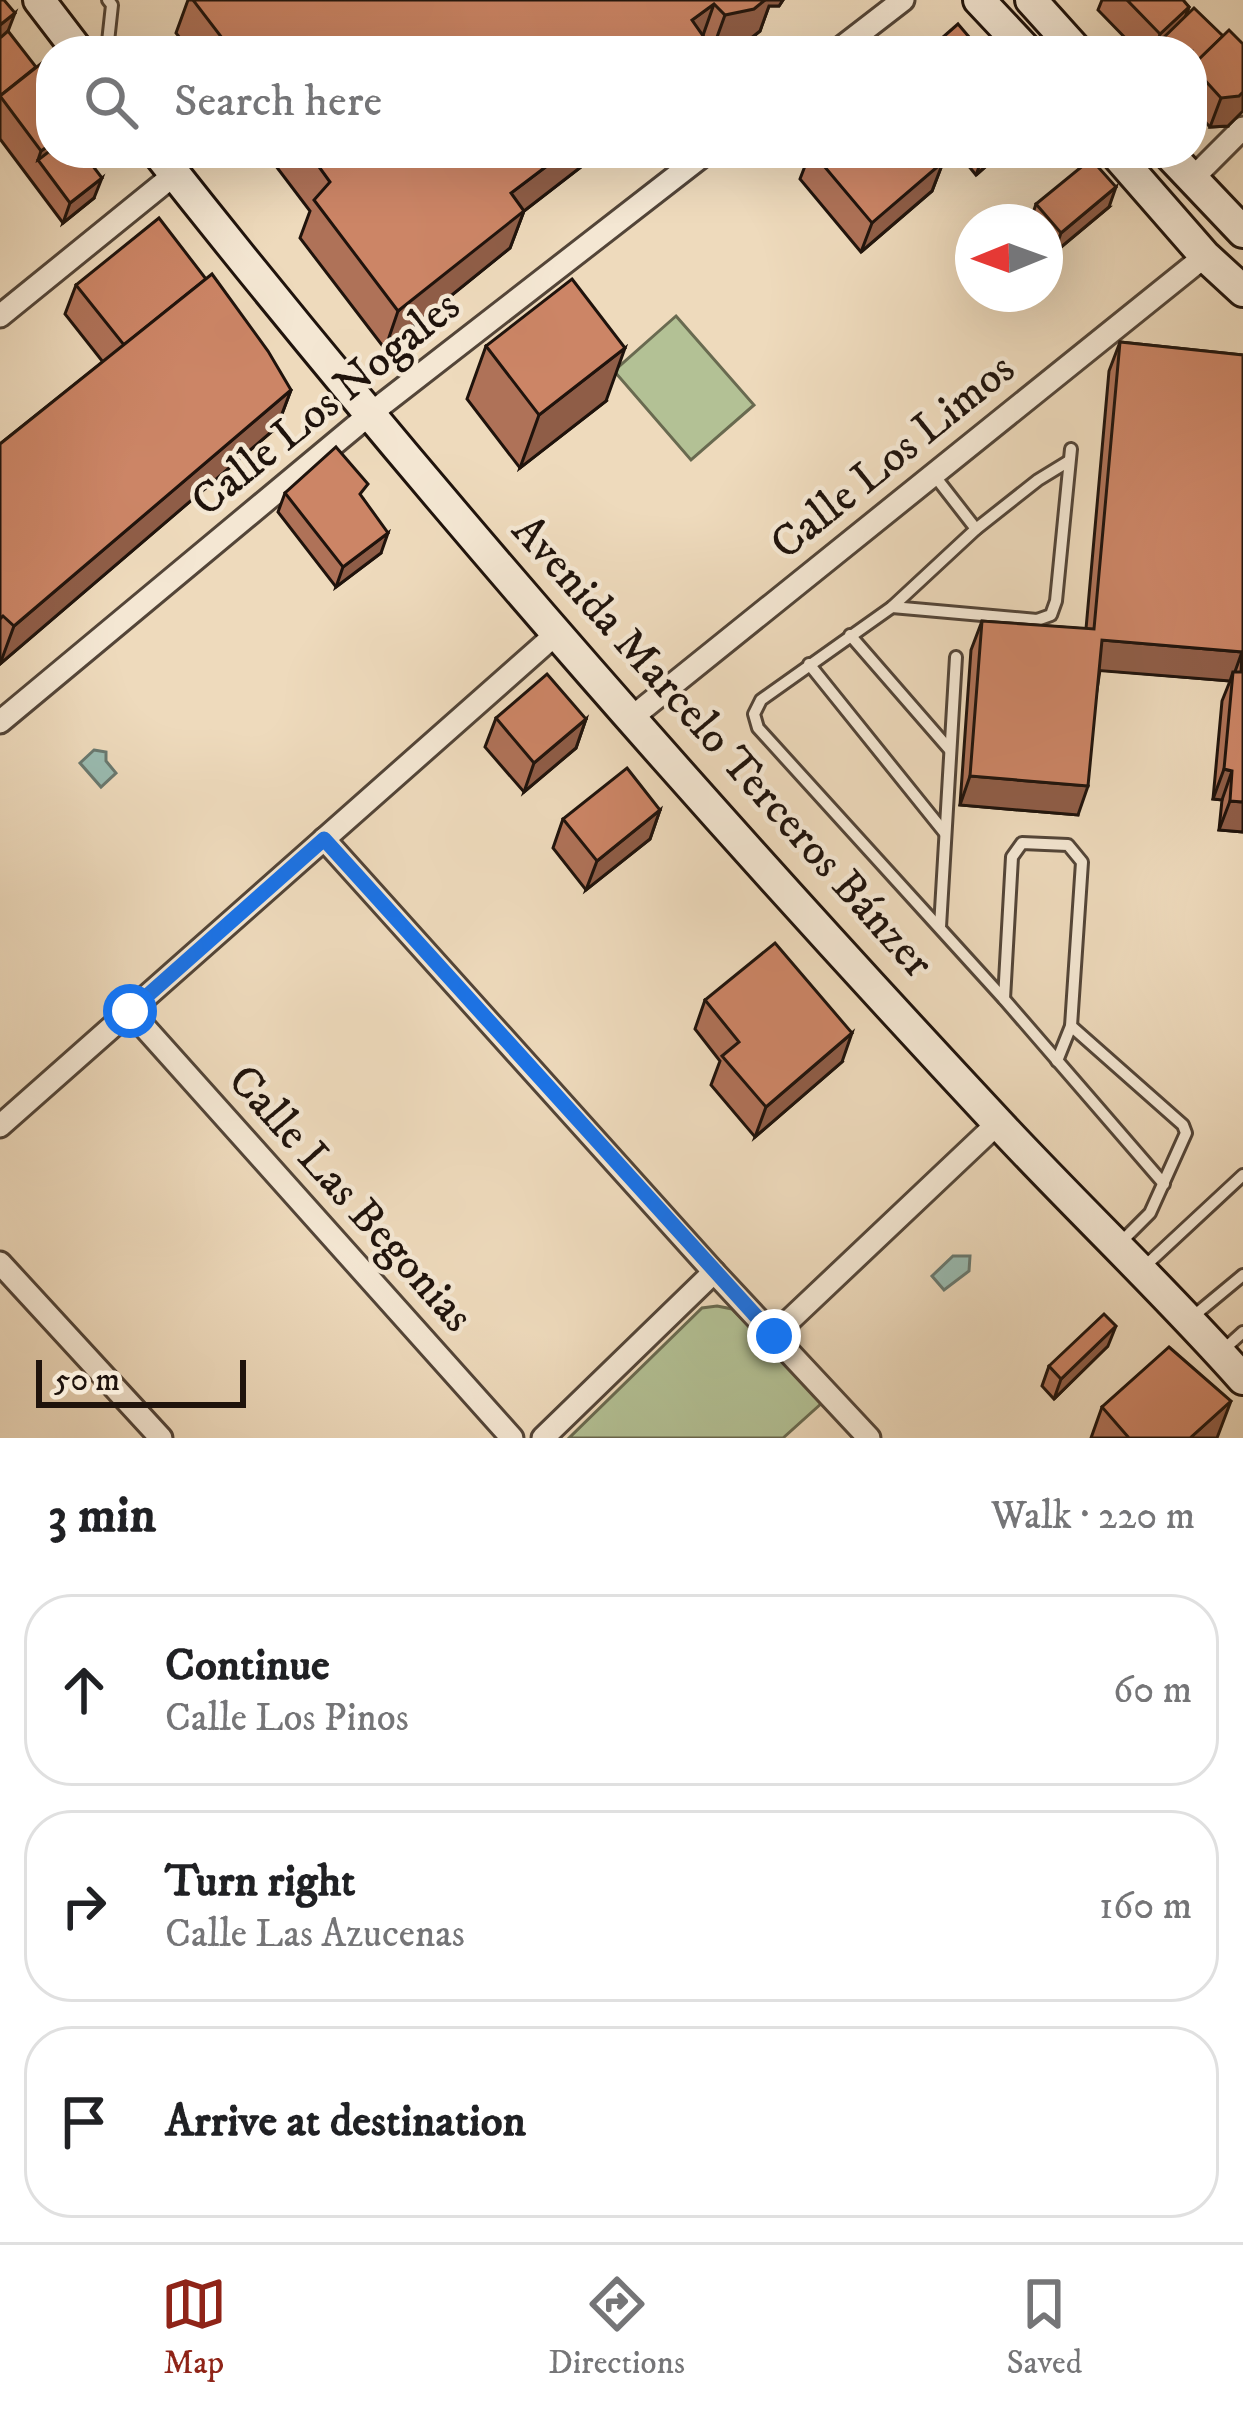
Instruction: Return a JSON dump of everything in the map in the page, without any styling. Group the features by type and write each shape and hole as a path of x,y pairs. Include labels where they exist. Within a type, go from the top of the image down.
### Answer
{"street":[{"path":"39,0 67,36"},
{"path":"856,36 903,0"},
{"path":"980,0 1013,36"},
{"path":"1031,0 1063,36"},
{"path":"1207,164 1243,128"},
{"path":"0,316 161,168"},
{"name":"Avenida Marcelo Terceros Bánzer","path":"170,168 370,414 630,719 998,1124 1139,1271 1188,1321 1231,1342 1243,1379"},
{"name":"Calle Los Nogales","path":"0,722 370,414 687,168"},
{"path":"1128,168 1205,256 1243,291"},
{"path":"1150,168 1162,181 1180,185 1203,168"},
{"path":"1182,168 1243,232"},
{"path":"1205,256 1216,252 1243,261"},
{"name":"Calle Los Limos","path":"630,719 1205,256"},
{"path":"0,1126 556,634"},
{"path":"324,839 869,1438"},
{"name":"Calle Las Begonias","path":"130,1011 512,1438"},
{"path":"774,1336 998,1124"},
{"path":"0,1263 161,1438"},
{"path":"543,1438 714,1272"}],"lane":[{"path":"108,0 112,5 109,36"},
{"path":"892,607 1037,620 1051,615 1070,455 976,529 892,607 760,700 754,714 758,728 940,927 1164,1184"},
{"path":"934,474 976,529"},
{"path":"850,635 951,751"},
{"path":"940,927 956,657"},
{"path":"809,664 945,833"},
{"path":"1004,999 1012,857 1022,843 1068,845 1082,862 1071,1027 1057,1061"},
{"path":"1071,1027 1183,1125 1185,1141 1150,1213 1116,1247"},
{"path":"1139,1271 1243,1175"},
{"path":"1188,1321 1243,1275"}],"green space":[{"path":"676,316 754,405 691,460 614,371"},
{"path":"702,1308 732,1309 823,1402 783,1438 569,1438"}],"water":[{"path":"94,750 106,752 106,761 116,773 101,787 80,763"},
{"path":"953,1256 970,1256 969,1271 944,1290 932,1276"}],"building":[{"path":"0,0 15,13 0,25"},
{"path":"193,0 765,0 754,9 725,15 714,4 692,20 703,36 221,36"},
{"path":"1127,0 1183,0 1189,7 1160,34"},
{"path":"1194,8 1223,36 1207,51 1207,36 1165,36"},
{"path":"958,24 968,36 944,36"},
{"path":"1229,30 1243,44 1243,92 1239,96 1221,98 1207,83 1207,51"},
{"path":"8,31 36,67 0,96 0,38"},
{"path":"36,68 36,144 0,96"},
{"path":"44,168 94,168 102,178 70,203"},
{"path":"320,168 544,168 511,193 524,211 398,311 314,200 330,182"},
{"path":"826,168 936,168 872,223"},
{"path":"1080,168 1099,168 1116,187 1063,231 1063,204 1036,204"},
{"path":"159,218 206,279 124,345 76,285"},
{"path":"212,274 291,390 14,626 3,616 0,619 0,444"},
{"path":"572,279 625,348 539,415 486,346"},
{"path":"1120,342 1243,355 1243,802 1230,801 1232,771 1224,769 1233,672 1241,672 1242,652 1102,640 1088,786 970,776 982,621 1094,629"},
{"path":"336,447 368,484 360,494 388,533 343,567 285,493"},
{"path":"547,674 586,719 534,763 496,718"},
{"path":"627,768 660,810 597,861 563,819"},
{"path":"775,943 852,1033 766,1107 722,1056 739,1042 705,1000"},
{"path":"1104,1314 1116,1326 1061,1379 1049,1366"},
{"path":"1169,1347 1231,1401 1190,1438 1129,1438 1102,1407"}],"route":[{"path":"130,1011 324,839 774,1336"}]}
